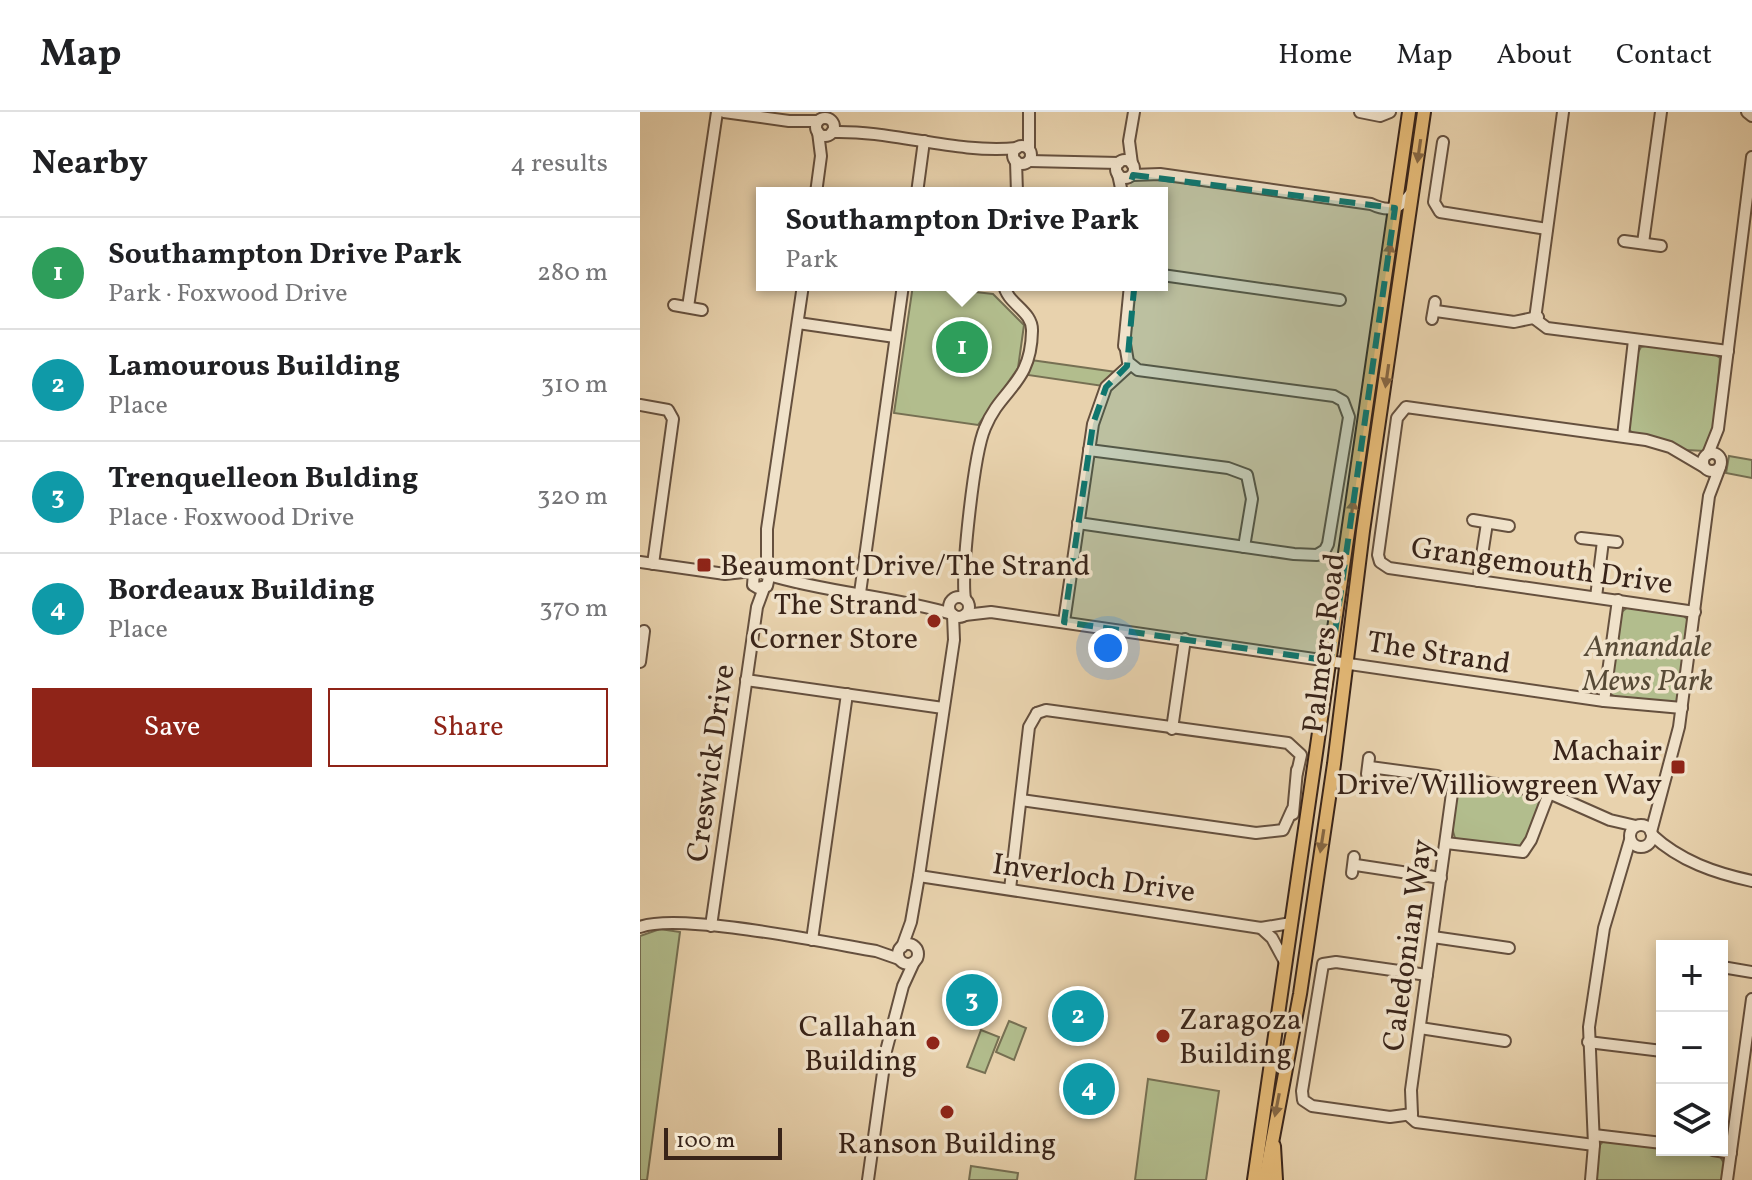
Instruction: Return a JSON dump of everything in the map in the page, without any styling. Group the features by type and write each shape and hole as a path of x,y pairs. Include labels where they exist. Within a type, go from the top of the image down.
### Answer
{"main road":[{"name":"Palmers Road","path":"1254,1180 1409,112"},
{"name":"Palmers Road","path":"1265,1180 1300,994 1424,112"},
{"path":"1272,1131 1276,1180"}],"street":[{"path":"688,307 717,112"},
{"path":"724,112 1371,204 1385,210 1413,191"},
{"path":"1018,187 1029,112"},
{"path":"1124,187 1134,112"},
{"path":"1360,112 1380,116 1390,112"},
{"path":"1536,318 1563,112"},
{"path":"1643,243 1661,112"},
{"path":"1747,112 1752,116"},
{"path":"817,187 825,124"},
{"path":"918,187 924,141"},
{"path":"1443,142 1447,156 1434,202 1440,212 1547,229"},
{"path":"1625,866 1645,846 1651,834 1658,801 1673,761 1682,711 1709,496 1720,463 1718,429 1752,157"},
{"path":"1624,241 1661,246"},
{"path":"1168,276 1340,300"},
{"name":"Creswick Drive","path":"711,926 802,291"},
{"path":"860,593 902,291"},
{"path":"903,986 900,954 911,922 919,876 958,615 969,607 965,600 963,571 983,431 1025,372 1032,334 1030,321 1006,291"},
{"path":"1078,523 1294,554 1313,561 1326,558 1333,546 1332,525 1346,425 1343,407 1322,397 1155,374 1135,374 1121,356 1132,291"},
{"path":"674,305 702,310"},
{"path":"1434,311 1514,322 1536,318 1558,328 1728,351"},
{"path":"798,323 895,337"},
{"path":"1634,340 1623,436 1654,441 1706,461 1712,471 1720,463"},
{"path":"1064,622 1089,450 1103,392 1128,366"},
{"path":"640,405 668,410 673,419 653,564"},
{"name":"Grangemouth Drive","path":"1623,436 1411,406 1403,409 1397,418 1379,550 1382,564 1695,612"},
{"path":"1709,496 1706,461 1718,429"},
{"path":"1089,450 1242,468 1251,472 1257,483 1244,547"},
{"path":"1706,461 1715,453 1720,463"},
{"path":"1473,520 1509,526"},
{"path":"1478,581 1487,523"},
{"path":"1581,538 1617,542"},
{"path":"1596,597 1603,541"},
{"name":"The Strand","path":"640,562 860,593 924,604 958,615 991,612 1682,711"},
{"path":"958,615 949,608 963,571"},
{"name":"The Strand","path":"924,604 965,600 991,612"},
{"path":"1604,701 1618,600"},
{"path":"640,662 646,631"},
{"path":"1172,729 1185,639"},
{"path":"746,680 943,708"},
{"path":"812,940 847,694"},
{"path":"1010,889 1029,730 1031,719 1038,715 1056,713 1272,743 1292,750 1296,757 1292,810 1283,830 1256,833 1021,800"},
{"path":"1369,766 1437,776 1457,785 1466,779 1549,793 1610,820 1645,826 1668,849 1708,869 1752,879"},
{"name":"Caledonian Way","path":"1410,1115 1451,806 1457,785"},
{"path":"1446,843 1523,852 1531,840 1549,793"},
{"path":"1591,1180 1594,1140 1588,1042 1604,928 1625,866 1630,839 1658,801"},
{"path":"1610,820 1635,845 1668,849"},
{"path":"1354,865 1441,878"},
{"name":"Inverloch Drive","path":"919,876 1261,928 1291,923"},
{"path":"640,927 658,921 900,954 915,948"},
{"path":"868,1180 884,1062 903,986 918,954 911,922"},
{"path":"1261,928 1272,938 1285,962"},
{"path":"1433,937 1512,948"},
{"path":"900,954 907,964 914,962"},
{"path":"1427,975 1336,962 1323,964 1303,1100 1312,1106 1390,1117 1410,1115 1431,1122 1594,1140 1656,1143"},
{"path":"1728,968 1752,972"},
{"path":"1727,1180 1747,1076 1752,999"},
{"path":"1420,1028 1507,1041"},
{"path":"1588,1042 1656,1050"}],"highlighted area":[{"path":"1133,175 1395,208 1331,661 1064,622 1093,424 1106,387 1127,366 1135,278 1118,260 1116,237"}],"green space":[{"path":"912,291 993,294 1024,325 1018,368 978,425 894,413"},
{"path":"1650,345 1714,354 1720,358 1714,431 1705,451 1686,450 1634,434 1628,429 1636,356 1641,347"},
{"path":"1031,360 1116,372 1103,386 1028,375"},
{"path":"1729,456 1752,460 1752,478 1726,473"},
{"name":"Annandale Mews Park","path":"1628,607 1683,615 1688,620 1677,703 1616,698 1610,693 1619,614"},
{"path":"1466,786 1537,797 1541,806 1527,842 1520,849 1456,840 1453,811 1461,790"},
{"path":"660,929 680,932 647,1180 640,1180 640,936"},
{"path":"1009,1021 1026,1028 1014,1060 996,1052"},
{"path":"981,1030 999,1037 985,1073 967,1067"},
{"path":"1148,1079 1219,1091 1206,1180 1135,1180"},
{"path":"1605,1139 1656,1145 1656,1156 1720,1156 1724,1163 1723,1180 1595,1180 1599,1146"},
{"path":"971,1166 1018,1173 1017,1180 969,1180"}],"place":[{"name":"Southampton Drive Park","path":"962,347"},
{"name":"Beaumont Drive/The Strand","path":"704,565"},
{"name":"The Strand Corner Store","path":"934,621"},
{"name":"Machair Drive/Williowgreen Way","path":"1678,767"},
{"name":"Trenquelleon Bulding","path":"972,1000"},
{"name":"Lamourous Building","path":"1078,1016"},
{"name":"Zaragoza Building","path":"1163,1036"},
{"name":"Callahan Building","path":"933,1043"},
{"name":"Bordeaux Building","path":"1089,1089"},
{"name":"Ranson Building","path":"947,1112"}]}
